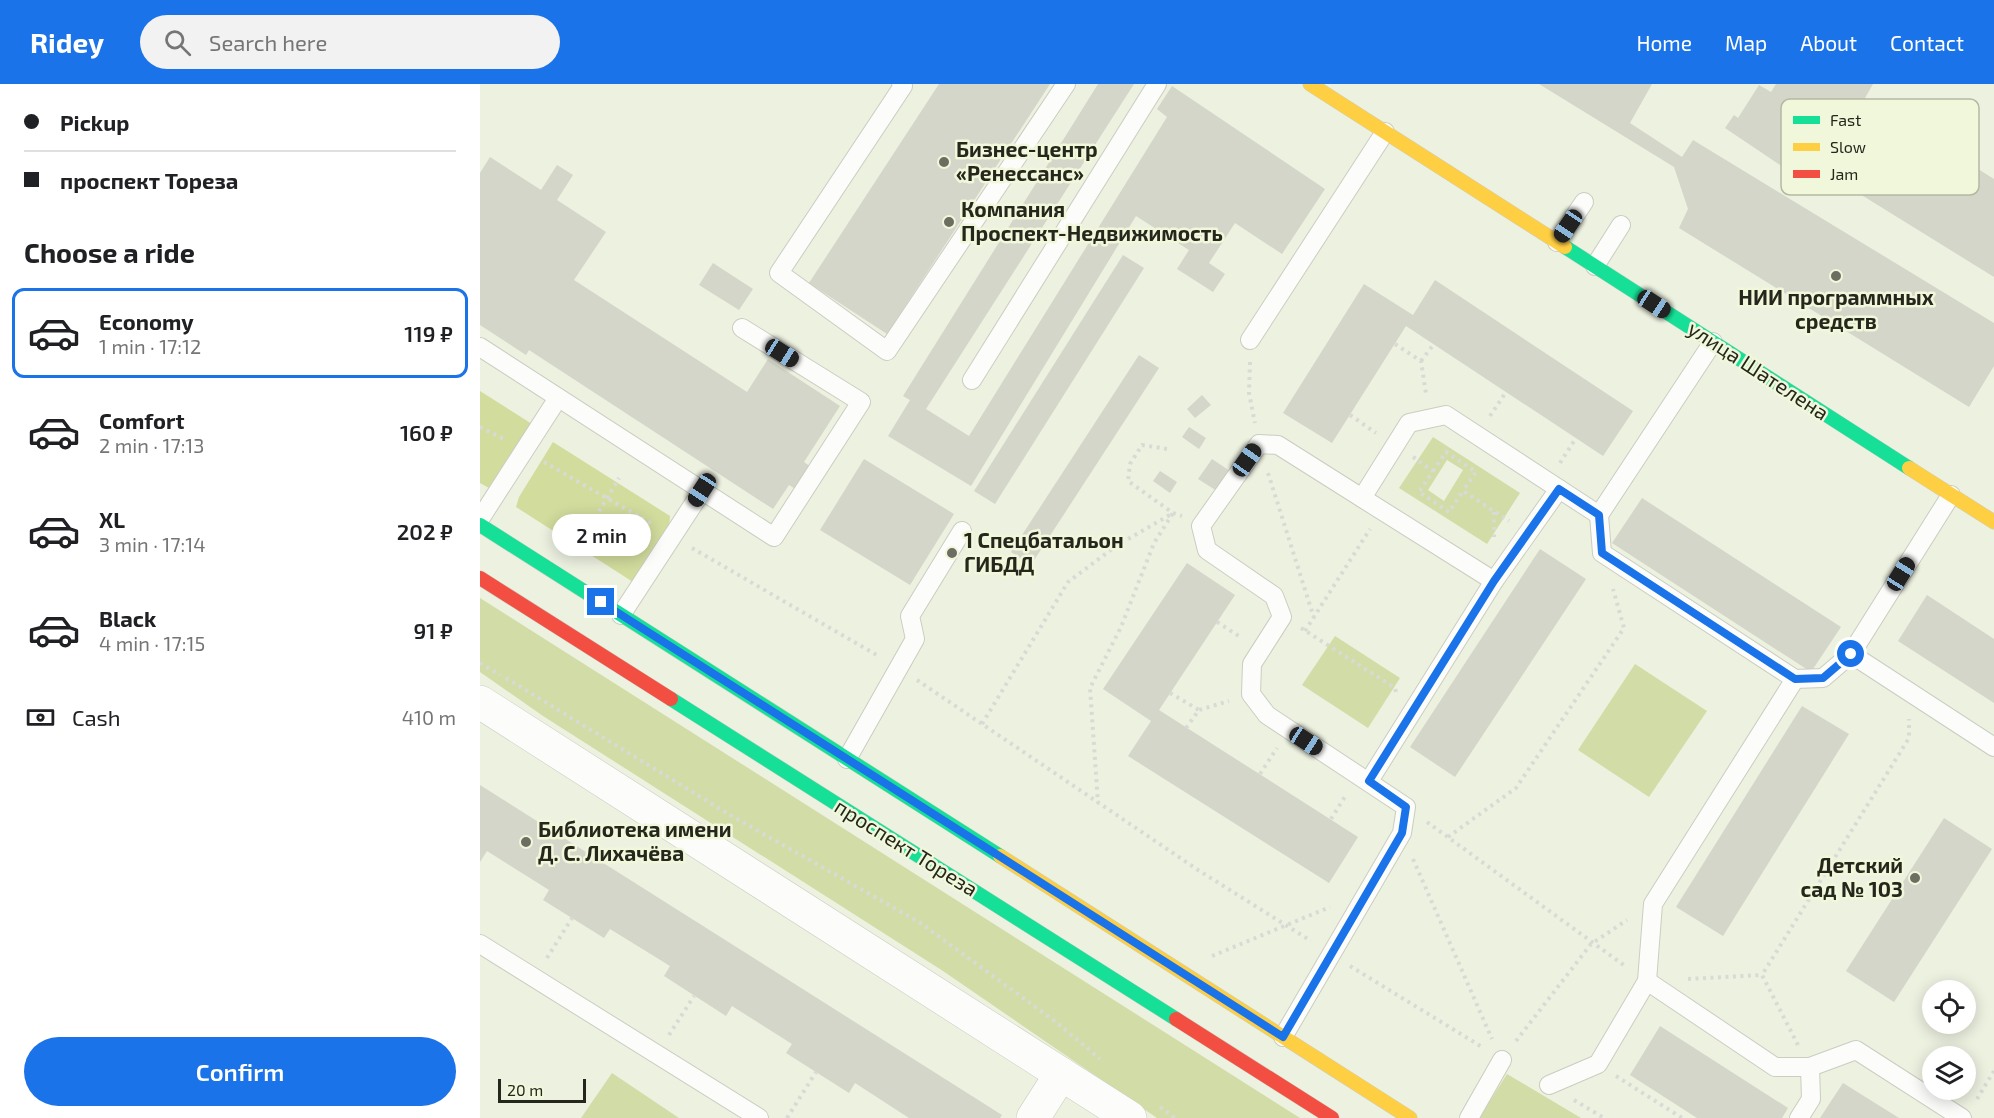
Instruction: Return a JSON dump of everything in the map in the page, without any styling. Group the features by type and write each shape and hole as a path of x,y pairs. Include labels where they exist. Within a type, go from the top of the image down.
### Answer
{"main road":[{"name":"улица Шателена","path":"1310,84 1994,522"},
{"name":"проспект Тореза","path":"480,525 1410,1118"},
{"name":"проспект Тореза","path":"480,579 1332,1118"}],"street":[{"path":"480,702 1061,1074 1141,1110"},
{"path":"1034,1118 1061,1074"}],"lane":[{"path":"901,84 903,86 779,273 887,351 1066,84"},
{"path":"972,380 1157,84"},
{"path":"1250,340 1385,132"},
{"path":"1557,242 1584,202"},
{"path":"1595,266 1621,225"},
{"path":"480,347 774,537 861,402 742,328"},
{"path":"1713,342 1599,515 1602,553 1795,679 1823,678 1851,654 1951,495"},
{"path":"480,519 558,398"},
{"path":"1362,498 1409,423 1446,415 1599,515"},
{"path":"1283,1037 1333,955 1402,833 1406,807 1267,715 1251,694 1252,664 1282,617 1274,596 1207,550 1201,526 1259,444 1278,445 1494,581"},
{"path":"1369,781 1494,581 1559,489"},
{"path":"621,615 702,490"},
{"path":"847,759 915,639 910,616 962,531"},
{"path":"1851,654 1994,747"},
{"path":"1549,1085 1598,1064 1647,981 1653,904 1795,679"},
{"path":"480,944 759,1118"},
{"path":"1647,981 1775,1067 1810,1067 1856,1050 1967,1113"},
{"path":"1469,1118 1502,1060"},
{"path":"1799,1118 1811,1099 1810,1067"}],"path":[{"path":"1250,340 1249,393 1259,444 1314,618"},
{"path":"1395,344 1421,360"},
{"path":"1430,419 1421,360 1434,344"},
{"path":"1350,416 1433,471"},
{"path":"1167,449 1142,445 1130,464 1128,480 1173,513 1201,526"},
{"path":"1446,452 1476,472 1449,512 1419,492 1433,471 1446,452"},
{"path":"571,477 899,668 1285,925 1502,1060"},
{"path":"574,553 619,478"},
{"path":"1463,491 1527,533"},
{"path":"1305,631 1381,511"},
{"path":"982,724 1068,582 1116,546 1173,513"},
{"path":"1098,802 1090,688 1121,627 1154,543 1173,513"},
{"path":"1448,837 1516,788 1624,628 1602,553"},
{"path":"1282,617 1395,688 1397,735"},
{"path":"480,663 730,815 919,922 1056,1022 1101,1059"},
{"path":"1762,975 1909,738 1910,692"},
{"path":"1170,693 1199,710"},
{"path":"1186,728 1199,710 1251,694"},
{"path":"1260,774 1289,730"},
{"path":"1406,807 1590,944 1647,981 1762,975"},
{"path":"1402,833 1502,1060"},
{"path":"1209,957 1370,890"},
{"path":"1502,1060 1590,944 1653,904"},
{"path":"534,978 572,918"},
{"path":"1762,975 1810,1067"},
{"path":"657,1054 694,996"},
{"path":"1598,1064 1682,1118"},
{"path":"1967,1113 1994,1071"},
{"path":"787,1118 816,1072"},
{"path":"1549,1085 1604,1118"},
{"path":"1141,1110 1175,1118"}],"green space":[{"path":"480,391 532,424 489,488 480,483"},
{"path":"1433,437 1520,493 1487,544 1399,488","holes":["1447,460 1463,470 1444,501 1428,490"]},
{"path":"553,442 670,516 669,528 633,582 516,507 519,497"},
{"path":"480,598 1300,1118 1157,1118 943,971 543,716 480,672"},
{"path":"1335,636 1400,678 1368,728 1302,685"},
{"path":"1635,664 1707,711 1649,797 1578,750"},
{"path":"612,1073 679,1118 581,1118"},
{"path":"1507,1074 1581,1118 1479,1118"}],"building":[{"name":"Бизнес-центр «Ренессанс»","path":"939,84 1050,84 887,334 809,283"},
{"path":"1098,84 1134,84 926,409 969,436 1167,117 1157,109 1172,86 1325,189 1282,254 1235,223 1209,263 1225,274 1213,292 1177,269 1189,250 1136,216 971,486 888,436 910,400 903,396"},
{"name":"НИИ программных средств","path":"1539,84 1652,84 1630,123 1682,157 1693,140 1994,323 1994,366 1969,407 1679,228 1688,209 1674,167"},
{"path":"1776,84 1873,84 1865,98 1867,99 1781,99 1781,166 1725,128 1734,115 1738,118 1759,85 1771,92"},
{"path":"490,157 541,190 557,165 573,175 557,200 606,232 574,280 747,392 768,359 840,406 804,462 811,467 797,490 789,485 773,509 529,350 526,355 480,325 480,173"},
{"path":"1979,170 1994,179 1994,277 1862,195 1979,195"},
{"path":"1123,255 1144,268 995,504 974,491"},
{"path":"713,263 753,289 739,310 699,285"},
{"path":"1435,280 1633,411 1603,456 1406,326 1332,443 1283,413 1364,284 1413,315"},
{"path":"1139,355 1159,368 1031,565 1011,552"},
{"path":"1202,395 1211,405 1195,418 1187,409"},
{"path":"1189,427 1206,438 1199,449 1182,437"},
{"path":"864,459 954,514 910,585 820,530"},
{"path":"1212,459 1230,471 1217,491 1198,479"},
{"path":"1160,471 1177,482 1170,493 1153,481"},
{"path":"1642,498 1841,627 1811,672 1612,543"},
{"path":"1540,549 1586,579 1455,777 1410,747"},
{"path":"1187,563 1235,595 1159,710 1358,837 1329,883 1128,756 1151,721 1103,689"},
{"path":"1927,595 1994,639 1994,703 1898,641"},
{"path":"1802,706 1849,734 1723,936 1676,907"},
{"path":"480,785 1002,1115 1000,1118 909,1118 855,1083 849,1093 786,1053 792,1044 732,1006 726,1016 664,976 670,966 610,929 604,938 543,900 549,890 487,851 480,862"},
{"path":"1944,818 1992,849 1894,1002 1846,971"},
{"path":"1660,1026 1788,1108 1782,1118 1697,1118 1630,1075"},
{"path":"1843,1083 1899,1118 1820,1118"}],"traffic: fast":[{"path":"1565,247 1909,468"},
{"path":"480,525 1000,856"},
{"path":"671,699 1176,1019"}],"traffic: slow":[{"path":"1310,84 1565,247"},
{"path":"1909,468 1994,522"},
{"path":"1000,856 1410,1118"}],"traffic: jam":[{"path":"480,578 671,699"},
{"path":"1176,1019 1332,1118"}],"place":[{"name":"Бизнес-центр «Ренессанс»","path":"944,162"},
{"name":"Компания Проспект-Недвижимость","path":"949,222"},
{"name":"НИИ программных средств","path":"1836,276"},
{"name":"1 Спецбатальон ГИБДД","path":"952,553"},
{"name":"Библиотека имени Д. С. Лихачёва","path":"526,842"},
{"name":"Детский сад № 103","path":"1915,878"}],"route":[{"path":"601,602 1283,1037 1333,955 1402,833 1406,807 1369,781 1494,581 1559,489 1599,515 1602,553 1795,679 1823,678 1851,654"}]}
